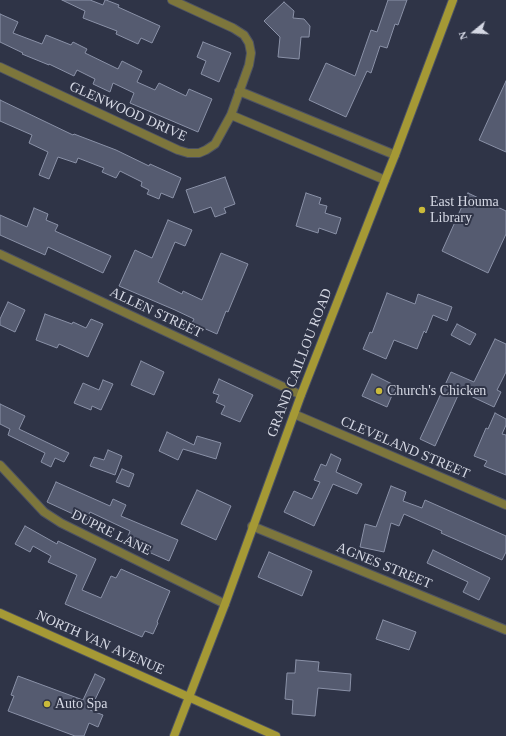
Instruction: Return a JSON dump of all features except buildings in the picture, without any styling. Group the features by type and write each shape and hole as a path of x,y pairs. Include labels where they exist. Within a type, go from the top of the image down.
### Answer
{"main road":[{"name":"GRAND CAILLOU ROAD","path":"174,736 225,604 252,526 301,395 395,155 453,0"},
{"name":"NORTH VAN AVENUE","path":"0,613 276,736"}],"street":[{"name":"GLENWOOD DRIVE","path":"0,67 178,150 188,153 199,153 215,144 231,114 252,53 250,43 244,35 233,28 172,0"},
{"path":"239,91 395,155"},
{"path":"231,114 384,180"},
{"name":"ALLEN STREET","path":"0,254 301,395"},
{"name":"CLEVELAND STREET","path":"294,414 506,505"},
{"name":"DUPRE LANE","path":"0,465 44,512 61,523 225,604"},
{"name":"AGNES STREET","path":"252,526 506,630"}],"place":[{"name":"East Houma Library","path":"422,210"},
{"name":"Church's Chicken","path":"379,391"},
{"name":"Auto Spa","path":"47,704"}]}
